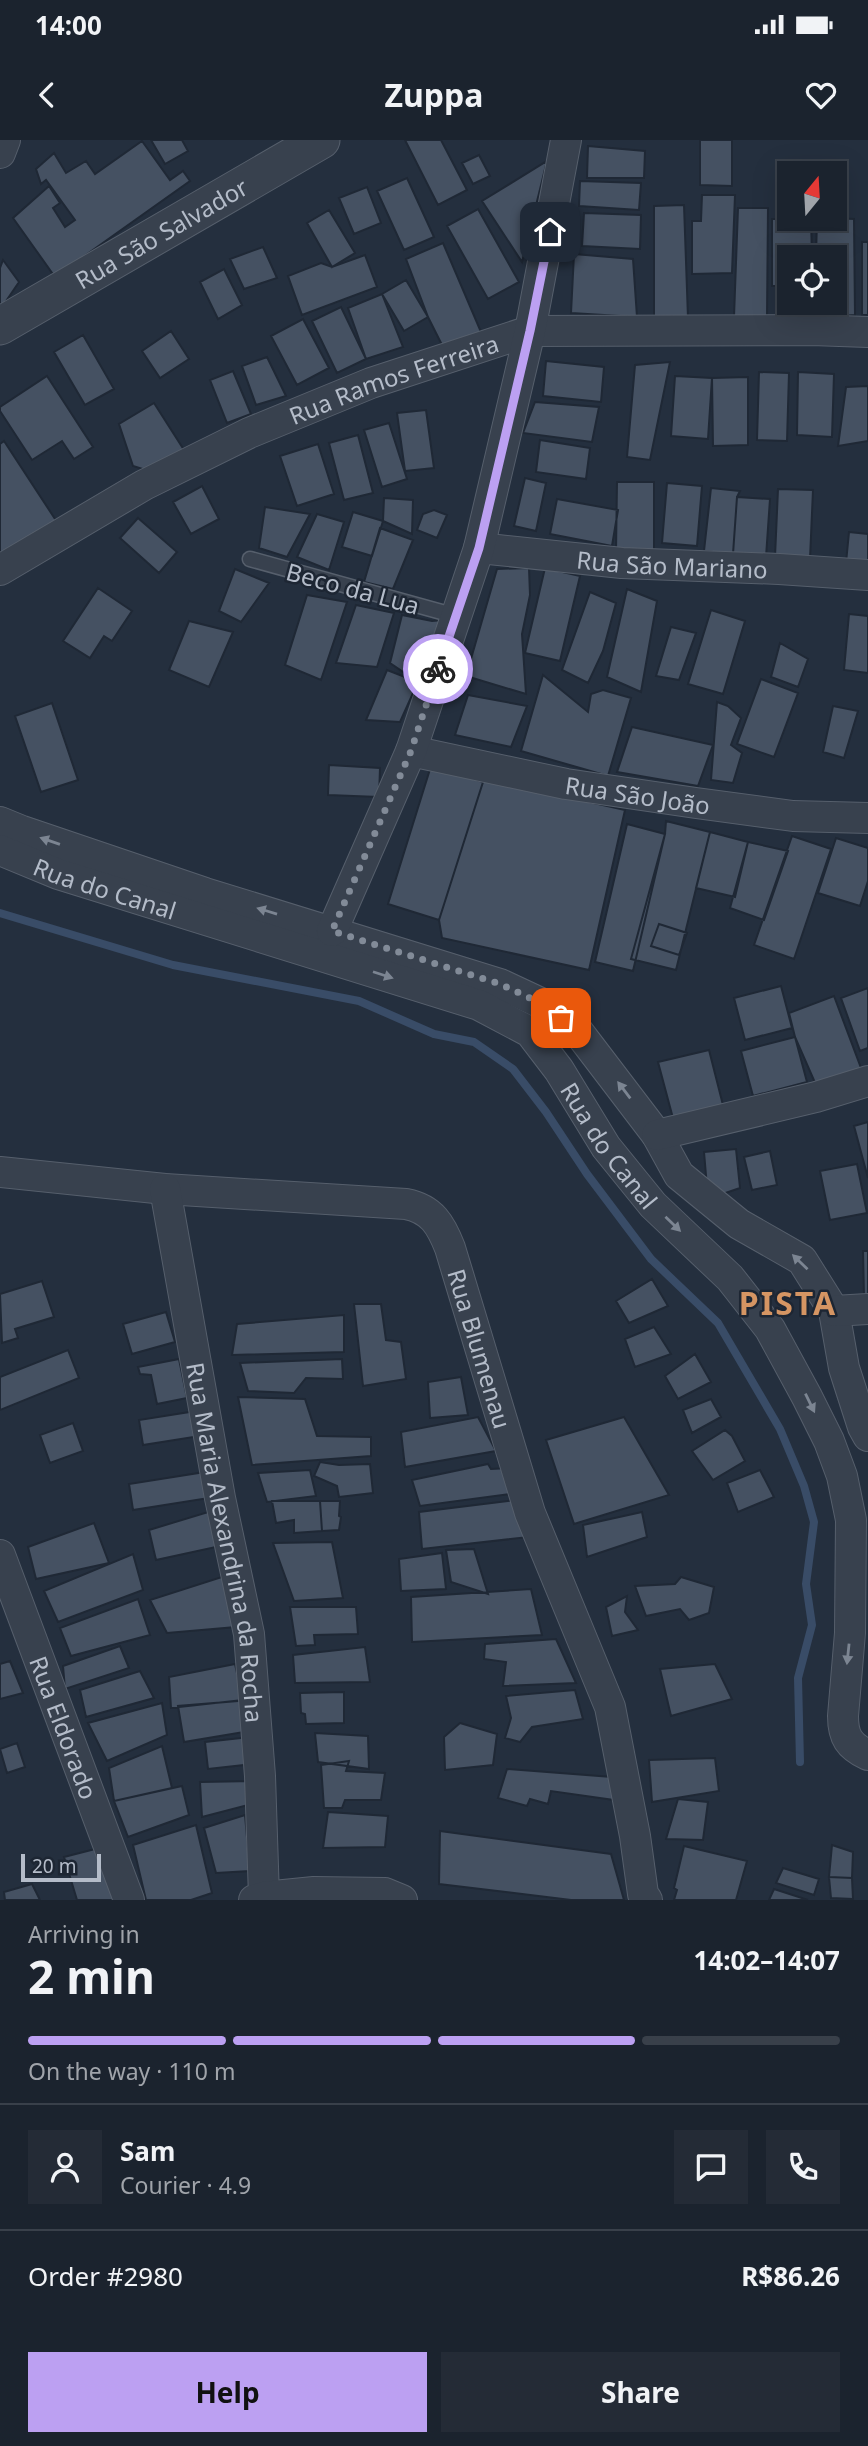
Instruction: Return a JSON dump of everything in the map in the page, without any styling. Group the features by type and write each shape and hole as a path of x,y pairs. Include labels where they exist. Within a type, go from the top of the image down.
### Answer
{"street":[{"path":"0,153 5,140"},
{"name":"Rua São Salvador","path":"0,326 321,140"},
{"path":"332,931 411,751 479,548 530,331 566,140"},
{"name":"Rua Ramos Ferreira","path":"0,570 144,485 249,433 371,383 530,331 868,332"},
{"name":"Rua São Mariano","path":"479,548 621,563 868,575"},
{"name":"Rua São João","path":"411,751 566,784 793,816 868,818"},
{"name":"Rua do Canal","path":"0,822 205,893 500,984 545,1005 577,1030 657,1135 679,1175 739,1224 802,1259 834,1311 844,1368 868,1436"},
{"name":"Rua do Canal","path":"0,850 58,874 479,1005 530,1032 559,1070 614,1157 653,1205 730,1278 770,1329 829,1441 842,1475 851,1520 852,1586 843,1732 847,1741 868,1755"},
{"path":"657,1135 816,1097 868,1081"},
{"name":"Rua Blumenau","path":"0,1172 165,1189 407,1204 421,1206 435,1218 450,1248 530,1513 610,1707 635,1836 643,1894 647,1900"},
{"name":"Rua Maria Alexandrina da Rocha","path":"165,1189 220,1498 249,1634 260,1776 259,1898"},
{"path":"834,1311 868,1309"},
{"name":"Rua Eldorado","path":"0,1555 129,1900"},
{"path":"259,1898 314,1892 385,1893 402,1900"}],"lane":[{"name":"Beco da Lua","path":"250,559 456,616"}],"building":[{"path":"151,140 182,140 188,151 165,164"},
{"path":"405,140 441,140 467,190 438,205"},
{"path":"700,140 732,140 732,186 700,185"},
{"path":"142,141 170,180 183,171 190,181 55,277 13,218 49,186 60,203 53,208 65,227 75,220 46,180 41,184 36,169 54,153 66,173 86,161 95,174"},
{"path":"588,146 645,151 644,178 587,178"},
{"path":"479,155 490,176 473,184 462,163"},
{"path":"547,161 522,262 482,201"},
{"path":"407,178 434,237 404,250 377,191"},
{"path":"580,181 641,183 639,210 579,206"},
{"path":"367,187 381,223 354,234 339,198"},
{"path":"702,195 735,195 732,273 692,274 692,221 701,221"},
{"path":"684,205 688,318 654,318 654,206"},
{"path":"738,208 768,208 767,318 734,317"},
{"path":"478,209 519,282 488,299 447,226"},
{"path":"329,210 355,253 332,267 307,223"},
{"path":"584,213 641,215 640,249 582,246"},
{"path":"772,219 777,219 777,231 811,231 812,245 777,245 777,286 772,286"},
{"path":"847,219 854,219 855,315 815,318 815,315 847,315 847,245 816,245 817,231 847,231"},
{"path":"862,242 868,242 868,315 862,315"},
{"path":"443,243 481,332 443,347 428,317 406,259"},
{"path":"263,247 277,278 244,289 230,259"},
{"path":"574,254 633,259 637,317 571,313"},
{"path":"365,255 377,287 302,315 288,276 321,263 332,267"},
{"path":"3,260 19,282 0,310 0,268"},
{"path":"224,269 242,305 218,319 200,282"},
{"path":"406,280 428,317 404,331 382,294"},
{"path":"382,294 403,347 366,359 348,308"},
{"path":"341,307 366,359 337,373 312,321"},
{"path":"303,319 329,368 297,385 271,336"},
{"path":"171,331 189,359 160,378 142,351"},
{"path":"83,335 114,389 85,405 54,352"},
{"path":"267,357 286,396 256,405 242,366"},
{"path":"546,361 604,367 601,402 543,396"},
{"path":"670,362 650,460 627,457 635,365"},
{"path":"233,371 251,414 227,423 210,380"},
{"path":"759,372 789,373 787,441 757,440"},
{"path":"798,372 834,374 832,437 797,435"},
{"path":"47,376 93,447 74,459 62,441 32,460 0,411 0,407"},
{"path":"675,376 712,378 708,439 671,436"},
{"path":"748,377 748,445 713,446 712,378"},
{"path":"868,386 868,441 838,446 846,387"},
{"path":"535,402 599,407 592,442 523,433"},
{"path":"154,403 184,450 149,471 133,466 119,424"},
{"path":"426,410 434,468 405,471 397,413"},
{"path":"389,423 407,479 382,487 364,430"},
{"path":"358,435 373,493 344,500 329,443"},
{"path":"540,440 590,448 586,479 536,472"},
{"path":"4,441 57,522 0,560 0,444"},
{"path":"318,444 334,494 297,506 280,456"},
{"path":"525,478 546,483 536,531 514,526"},
{"path":"617,482 654,482 654,552 616,552"},
{"path":"667,483 702,486 697,546 662,543"},
{"path":"202,486 219,519 191,534 173,502"},
{"path":"711,488 740,491 737,497 733,554 704,551"},
{"path":"778,489 813,490 810,559 775,557"},
{"path":"737,497 770,499 766,557 733,554"},
{"path":"384,498 413,500 412,534 383,521"},
{"path":"557,499 618,510 612,546 550,534"},
{"path":"265,507 310,514 287,557 259,548"},
{"path":"434,510 447,515 437,538 417,530 423,514"},
{"path":"353,512 383,521 372,556 342,547"},
{"path":"317,514 344,522 329,570 297,557"},
{"path":"138,518 177,552 159,573 120,538"},
{"path":"380,528 413,540 393,589 364,582"},
{"path":"849,532 868,534 868,565 846,563"},
{"path":"529,568 530,595 522,634 526,694 466,676 497,569"},
{"path":"545,568 580,576 560,661 525,653"},
{"path":"235,569 269,583 241,622 219,611"},
{"path":"98,588 132,611 112,641 104,636 90,658 63,641"},
{"path":"627,589 657,601 641,692 607,677"},
{"path":"590,592 616,603 603,651 588,683 562,670"},
{"path":"307,595 347,602 321,680 285,665"},
{"path":"356,605 394,613 377,667 336,663"},
{"path":"711,610 745,621 723,694 688,684"},
{"path":"849,614 868,616 868,673 844,670"},
{"path":"402,615 432,621 444,620 418,682 390,663"},
{"path":"189,621 233,632 209,687 169,670"},
{"path":"671,627 696,633 679,680 656,676"},
{"path":"780,643 808,659 798,687 771,677"},
{"path":"387,670 418,682 400,722 366,720"},
{"path":"543,675 588,712 591,694 603,690 631,698 608,776 521,751"},
{"path":"761,679 798,693 774,757 737,744"},
{"path":"468,695 527,706 511,747 455,735"},
{"path":"717,702 728,706 741,718 731,745 742,753 733,783 711,780"},
{"path":"52,703 78,780 41,792 15,716"},
{"path":"833,706 858,711 844,758 823,752"},
{"path":"632,727 713,745 698,786 617,772"},
{"path":"329,765 380,768 379,797 328,795"},
{"path":"431,766 483,782 439,920 388,904"},
{"path":"478,777 625,810 589,970 442,938 439,920 483,782"},
{"path":"666,821 710,832 676,970 631,959 665,834"},
{"path":"627,824 665,834 633,971 595,962"},
{"path":"710,832 748,842 735,897 696,888"},
{"path":"792,836 831,849 794,959 754,945"},
{"path":"836,838 868,848 868,881 860,906 818,893"},
{"path":"748,842 788,851 764,920 730,908"},
{"path":"659,924 687,933 679,955 651,946"},
{"path":"781,986 792,1028 745,1040 734,998"},
{"path":"868,988 868,1048 860,1051 841,998"},
{"path":"834,996 861,1068 816,1085 795,1037 789,1013"},
{"path":"795,1037 807,1082 753,1096 741,1051"},
{"path":"709,1050 724,1109 674,1122 658,1062"},
{"path":"868,1122 868,1178 854,1126"},
{"path":"736,1149 740,1188 708,1199 704,1152"},
{"path":"770,1151 777,1185 752,1190 744,1157"},
{"path":"857,1164 867,1213 830,1220 820,1171"},
{"path":"863,1251 868,1251 868,1297 864,1297"},
{"path":"652,1279 668,1306 629,1323 616,1301"},
{"path":"42,1281 54,1317 15,1329 18,1338 2,1343 0,1294"},
{"path":"354,1304 381,1304 386,1340 401,1342 406,1379 363,1386"},
{"path":"166,1312 175,1342 132,1354 123,1324"},
{"path":"344,1315 344,1352 232,1355 237,1324"},
{"path":"654,1327 671,1354 635,1367 625,1339"},
{"path":"68,1350 79,1378 0,1410 0,1377"},
{"path":"695,1354 711,1382 678,1399 665,1376"},
{"path":"179,1359 187,1398 157,1404 151,1375 140,1374 138,1367"},
{"path":"342,1359 343,1379 306,1378 294,1393 248,1391 240,1363"},
{"path":"461,1377 468,1415 430,1418 428,1382"},
{"path":"238,1397 305,1399 317,1436 371,1437 371,1456 252,1465"},
{"path":"711,1399 721,1417 692,1433 683,1410"},
{"path":"196,1411 200,1436 143,1445 139,1420"},
{"path":"478,1417 496,1451 405,1467 401,1432"},
{"path":"624,1417 669,1495 574,1524 546,1440"},
{"path":"73,1423 83,1451 50,1463 40,1435"},
{"path":"725,1430 732,1436 745,1461 713,1480 692,1451"},
{"path":"320,1462 339,1465 370,1464 373,1493 339,1497 337,1486 314,1476"},
{"path":"488,1464 491,1469 511,1468 518,1493 420,1506 412,1480"},
{"path":"310,1470 316,1496 267,1502 258,1473"},
{"path":"760,1470 774,1497 738,1512 727,1483"},
{"path":"205,1472 209,1498 133,1510 129,1484"},
{"path":"517,1500 529,1537 422,1549 419,1512"},
{"path":"272,1501 320,1501 322,1531 294,1533 294,1520 276,1523"},
{"path":"320,1501 340,1501 339,1530 322,1531"},
{"path":"218,1509 216,1547 156,1560 149,1530"},
{"path":"642,1512 647,1537 587,1557 583,1525"},
{"path":"94,1523 109,1563 36,1579 28,1547"},
{"path":"332,1542 343,1598 294,1601 273,1543"},
{"path":"474,1549 488,1594 451,1582 446,1550"},
{"path":"442,1553 446,1589 401,1591 399,1559"},
{"path":"133,1554 143,1590 58,1622 44,1591"},
{"path":"228,1575 236,1627 167,1633 150,1600"},
{"path":"681,1577 714,1587 709,1613 689,1620 680,1609 646,1616 635,1586 675,1584"},
{"path":"531,1589 542,1635 412,1642 411,1597"},
{"path":"627,1596 625,1612 638,1630 612,1636 606,1607"},
{"path":"138,1599 150,1635 71,1656 60,1628"},
{"path":"290,1607 356,1607 358,1634 314,1635 315,1645 296,1646"},
{"path":"556,1639 576,1683 503,1686 506,1662 484,1659 485,1644"},
{"path":"120,1646 129,1668 65,1689 63,1666"},
{"path":"365,1647 370,1682 295,1683 293,1655"},
{"path":"10,1661 23,1693 0,1699 0,1664"},
{"path":"235,1664 243,1700 171,1708 169,1677"},
{"path":"715,1664 732,1699 671,1716 660,1669"},
{"path":"140,1671 154,1698 86,1717 80,1690"},
{"path":"575,1690 583,1719 532,1727 520,1742 505,1738 511,1718 506,1696"},
{"path":"344,1692 344,1723 306,1724 305,1714 301,1713 300,1693"},
{"path":"250,1700 250,1731 184,1742 178,1706"},
{"path":"162,1703 167,1735 107,1761 88,1723"},
{"path":"460,1723 497,1734 493,1765 445,1770 444,1737"},
{"path":"315,1733 368,1736 369,1769 318,1762"},
{"path":"250,1737 253,1764 208,1769 205,1742"},
{"path":"17,1743 25,1767 7,1773 0,1749"},
{"path":"162,1746 172,1788 114,1801 109,1768"},
{"path":"715,1758 719,1791 652,1802 649,1760"},
{"path":"349,1761 346,1771 385,1773 381,1800 345,1800 342,1808 324,1808 321,1765"},
{"path":"507,1769 612,1777 614,1800 551,1791 548,1804 530,1799 527,1806 498,1798"},
{"path":"254,1781 252,1804 202,1817 200,1782"},
{"path":"182,1786 189,1815 128,1837 114,1801"},
{"path":"678,1799 708,1802 703,1840 666,1839"},
{"path":"328,1812 388,1816 385,1847 323,1848"},
{"path":"245,1815 250,1871 216,1873 204,1828"},
{"path":"196,1825 212,1893 191,1900 146,1900 133,1845"},
{"path":"440,1831 611,1854 624,1900 571,1900 439,1884"},
{"path":"832,1845 853,1852 852,1878 829,1877"},
{"path":"684,1846 747,1861 736,1900 674,1900 677,1890 674,1888"},
{"path":"99,1848 114,1900 77,1900 64,1857"},
{"path":"783,1868 819,1879 814,1895 776,1883"},
{"path":"829,1877 852,1878 853,1899 831,1898"},
{"path":"32,1884 40,1900 5,1900 4,1892"},
{"path":"774,1889 808,1900 769,1900"}],"waterway":[{"path":"0,913 173,965 359,1001 434,1034 474,1042 513,1069 651,1259 718,1323 780,1429 804,1486 814,1522 806,1584 812,1625 798,1678 800,1762"}],"way so far":[{"path":"438,669 411,751 332,931 500,984 545,1005 561,1018"}],"district":[{"name":"PISTA","path":"788,1302"}],"route":[{"path":"438,669 479,548 530,331 550,232"}]}
